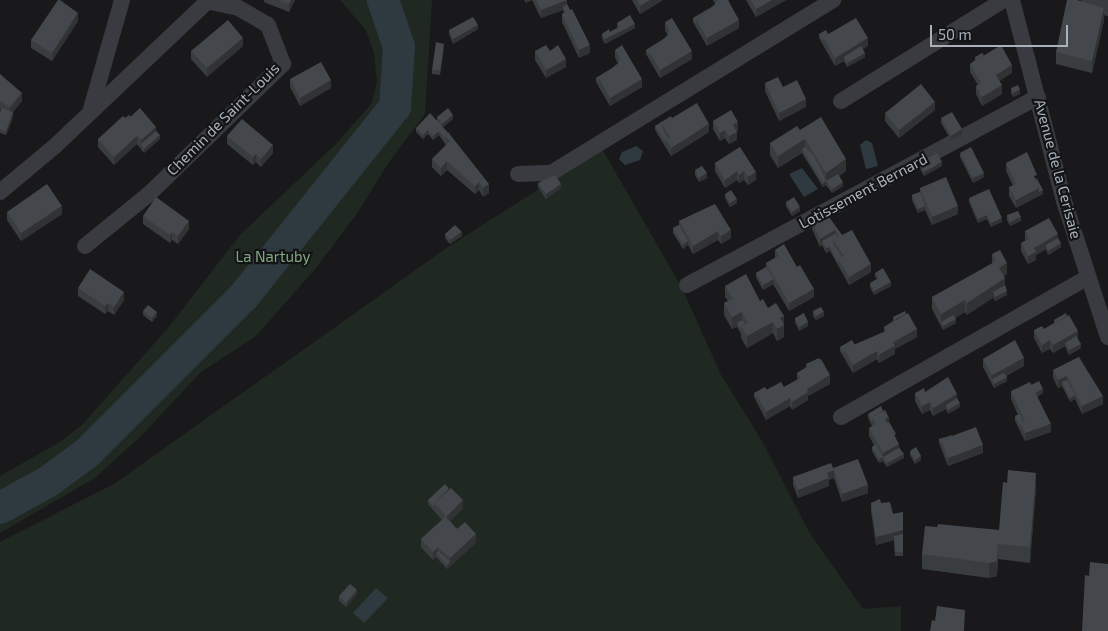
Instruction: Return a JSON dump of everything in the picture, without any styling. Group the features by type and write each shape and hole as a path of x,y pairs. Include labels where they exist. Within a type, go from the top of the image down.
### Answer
{"street":[{"path":"91,111 122,0"},
{"path":"518,174 551,173 833,0"},
{"path":"841,101 1004,0"},
{"name":"Avenue de la Cerisaie","path":"1012,0 1064,201 1108,337"},
{"path":"1089,0 1108,8"},
{"name":"Chemin de Saint-Louis","path":"0,192 91,111 208,1 240,8 268,25 282,64 149,194 85,246"},
{"name":"Lotissement Bernard","path":"687,285 1038,97"},
{"path":"841,417 1088,276"}],"green space":[{"name":"La Nartuby","path":"340,0 432,0 425,114 389,162 358,212 316,268 256,336 201,372 141,436 95,478 0,533 0,476 60,442 82,425 168,328 240,235 336,144 372,103 377,82 374,53 366,30"},
{"path":"602,149 682,288 721,375 762,441 809,532 863,609 901,606 901,631 0,631 0,542 114,484 448,247"}],"shaded area":[{"path":"866,140 872,143 878,166 866,169 860,145"},
{"path":"636,146 643,151 640,160 625,165 619,159 622,152"},
{"path":"802,168 818,189 804,197 789,174"},
{"path":"376,588 388,598 364,623 353,613"}],"building":[{"path":"58,0 78,13 52,53 31,40"},
{"path":"279,0 291,0 289,4"},
{"path":"536,0 567,0 541,10"},
{"path":"637,0 650,0 640,6"},
{"path":"718,0 728,0 739,20 707,38 696,19 715,5"},
{"path":"751,0 772,0 756,9"},
{"path":"1067,0 1077,0 1104,8 1092,61 1056,52"},
{"path":"567,4 570,10 565,12 563,7"},
{"path":"710,8 696,19 696,23 693,18"},
{"path":"572,9 590,45 579,50 562,14"},
{"path":"630,15 635,24 605,39 602,34 609,29 610,32 619,27 617,23"},
{"path":"473,17 478,25 453,39 449,30"},
{"path":"672,18 692,51 660,70 649,51 667,36 670,31 665,22"},
{"path":"856,18 868,38 835,58 823,37"},
{"path":"228,20 243,38 207,68 191,51"},
{"path":"826,30 828,34 823,37 823,41 819,34"},
{"path":"662,40 649,51 649,55 646,50"},
{"path":"436,42 444,44 440,70 432,70"},
{"path":"546,45 550,51 558,45 566,59 546,70 535,51"},
{"path":"622,45 642,79 610,98 599,78 618,64 620,59 615,50"},
{"path":"1001,45 1012,65 996,75 1002,85 982,97 976,86 981,83 970,64"},
{"path":"861,46 865,53 847,63 844,57"},
{"path":"982,53 984,55 976,60 975,57"},
{"path":"321,62 331,80 300,98 290,79"},
{"path":"612,68 599,78 599,82 596,78"},
{"path":"0,74 22,93 10,107 0,101"},
{"path":"778,77 783,87 797,80 806,99 779,113 765,83"},
{"path":"921,84 935,102 899,130 885,113"},
{"path":"1018,85 1020,90 1013,93 1011,88"},
{"path":"697,103 709,124 671,148 666,140 670,137 662,124"},
{"path":"2,108 13,112 6,131 0,129 0,112"},
{"path":"140,108 156,127 141,140 137,136 114,157 98,139 123,116 127,120"},
{"path":"448,108 453,115 442,124 437,117"},
{"path":"731,110 738,122 733,125 737,132 729,136 725,130 720,133 713,121"},
{"path":"952,112 962,129 951,136 941,118"},
{"path":"430,113 448,132 445,139 439,131 433,136 428,130 423,135 416,128"},
{"path":"671,116 672,118 662,124 662,128 668,138 666,143 655,126"},
{"path":"821,117 846,159 826,173 805,139 778,156 770,143 797,126 800,130"},
{"path":"242,119 273,145 261,159 256,154 253,157 227,136"},
{"path":"156,131 160,135 144,149 141,144"},
{"path":"448,132 489,184 483,188 479,182 475,186 447,161 441,168 432,159 450,141 445,136"},
{"path":"740,147 756,172 748,177 744,171 739,175 737,171 725,180 715,163"},
{"path":"805,147 814,156 826,181 823,183 802,149"},
{"path":"971,147 984,173 973,178 960,153"},
{"path":"1027,152 1037,175 1034,176 1039,188 1016,200 1009,187 1016,184 1006,163"},
{"path":"937,153 942,162 924,172 919,163"},
{"path":"702,166 707,173 699,178 695,170"},
{"path":"838,174 843,182 832,189 826,181"},
{"path":"555,175 561,184 546,194 538,183"},
{"path":"946,177 958,206 932,217 920,188"},
{"path":"1036,180 1043,190 1039,192"},
{"path":"47,184 62,206 21,233 7,212"},
{"path":"989,189 1002,218 991,223 987,215 978,219 969,198"},
{"path":"731,190 737,199 730,203 725,194"},
{"path":"920,192 925,206 918,209 912,195"},
{"path":"156,197 189,221 178,236 172,232 170,235 143,216"},
{"path":"794,197 800,207 792,212 786,202"},
{"path":"715,204 731,230 721,236 718,231 693,246 679,221"},
{"path":"1018,211 1021,217 1010,222 1007,215"},
{"path":"826,213 842,235 852,230 871,264 849,277 838,259 844,256 833,240 839,237 835,230 820,239 812,221"},
{"path":"1049,218 1058,234 1034,248 1036,252 1028,256 1021,243 1029,239 1025,231"},
{"path":"455,225 462,232 450,240 445,234"},
{"path":"679,225 688,241 683,245 673,228"},
{"path":"835,234 838,238 833,240 833,244 842,257 838,259 838,263 830,247 826,248 822,241"},
{"path":"1058,238 1061,243 1048,251 1046,245"},
{"path":"784,244 797,267 800,265 814,289 789,303 766,263 779,256 775,250"},
{"path":"1000,250 1007,263 999,268 1005,278 967,303 965,300 941,314 932,297 996,261 992,254"},
{"path":"766,267 774,279 763,285 756,273"},
{"path":"883,268 891,282 874,291 870,283 879,278 875,273"},
{"path":"90,269 124,292 114,307 108,303 105,306 78,288"},
{"path":"746,274 760,301 763,299 768,308 776,303 784,316 780,318 784,325 777,329 773,322 747,336 741,326 748,323 742,312 732,317 724,303 733,299 725,286"},
{"path":"1005,285 1007,291 995,297 993,292"},
{"path":"148,305 157,312 152,318 143,311"},
{"path":"821,307 824,312 816,316 813,311"},
{"path":"905,311 906,314 895,320 893,317"},
{"path":"804,313 808,322 799,327 795,318"},
{"path":"908,313 917,329 893,342 895,346 879,355 877,351 853,365 844,349 886,331 884,327"},
{"path":"1066,313 1067,316 1055,323 1054,320"},
{"path":"953,315 956,319 943,326 941,322"},
{"path":"1069,315 1078,331 1053,345 1050,340 1042,345 1034,330 1042,326 1044,329"},
{"path":"742,320 745,324 741,326 741,329 737,323"},
{"path":"1076,336 1081,344 1069,350 1065,343"},
{"path":"852,340 855,345 844,349 844,353 840,347"},
{"path":"1015,340 1024,358 992,375 983,359"},
{"path":"1079,357 1103,396 1082,406 1067,376 1058,380 1053,370"},
{"path":"819,358 820,360 808,367 806,364"},
{"path":"821,359 830,375 807,389 808,392 792,402 790,398 766,412 757,395 781,382 784,387 800,378 797,373"},
{"path":"1004,373 1007,377 994,384 992,379"},
{"path":"948,377 957,394 933,408 930,402 922,406 915,393 924,388 925,392"},
{"path":"1067,380 1075,395 1070,398 1062,382"},
{"path":"1039,381 1043,389 1035,393 1031,385"},
{"path":"1030,382 1051,424 1025,433 1020,423 1025,421 1011,391"},
{"path":"765,387 767,390 757,395 757,399 754,393"},
{"path":"957,398 960,403 948,410 946,405"},
{"path":"881,406 883,411 872,417 872,421 868,414"},
{"path":"885,410 889,418 885,419 899,444 883,453 869,428 876,424 872,417"},
{"path":"1020,414 1024,422 1020,423 1020,427 1015,416"},
{"path":"889,422 896,434 894,435 887,423"},
{"path":"976,427 983,445 948,458 941,440"},
{"path":"952,435 941,440 941,444 939,439"},
{"path":"876,444 883,457 879,459 872,447"},
{"path":"916,447 921,456 915,460 910,451"},
{"path":"899,448 904,454 887,463 883,457"},
{"path":"858,459 868,485 842,494 833,468"},
{"path":"831,463 834,470 827,473 829,478 798,490 793,477"},
{"path":"1008,470 1036,473 1030,547 998,544 997,561 989,563 922,554 925,526 937,527 938,524 999,530 1003,482 1007,483"},
{"path":"445,484 449,489 434,503 434,507 428,500"},
{"path":"451,488 463,500 446,517 457,529 465,522 476,534 450,558 438,547 433,552 421,539 446,516 434,503"},
{"path":"880,499 881,503 890,502 893,514 903,512 903,530 876,537 871,503"},
{"path":"903,534 903,552 895,552 894,536"},
{"path":"438,551 450,562 447,565 436,553"},
{"path":"1090,562 1108,564 1108,631 1082,631 1085,575 1089,576"},
{"path":"350,584 357,590 346,603 339,596"},
{"path":"937,606 965,610 964,631 930,631 932,620 935,621"}],"waterway":[{"name":"La Nartuby","path":"0,508 49,481 88,452 244,296 395,107 399,47 383,0"}]}
